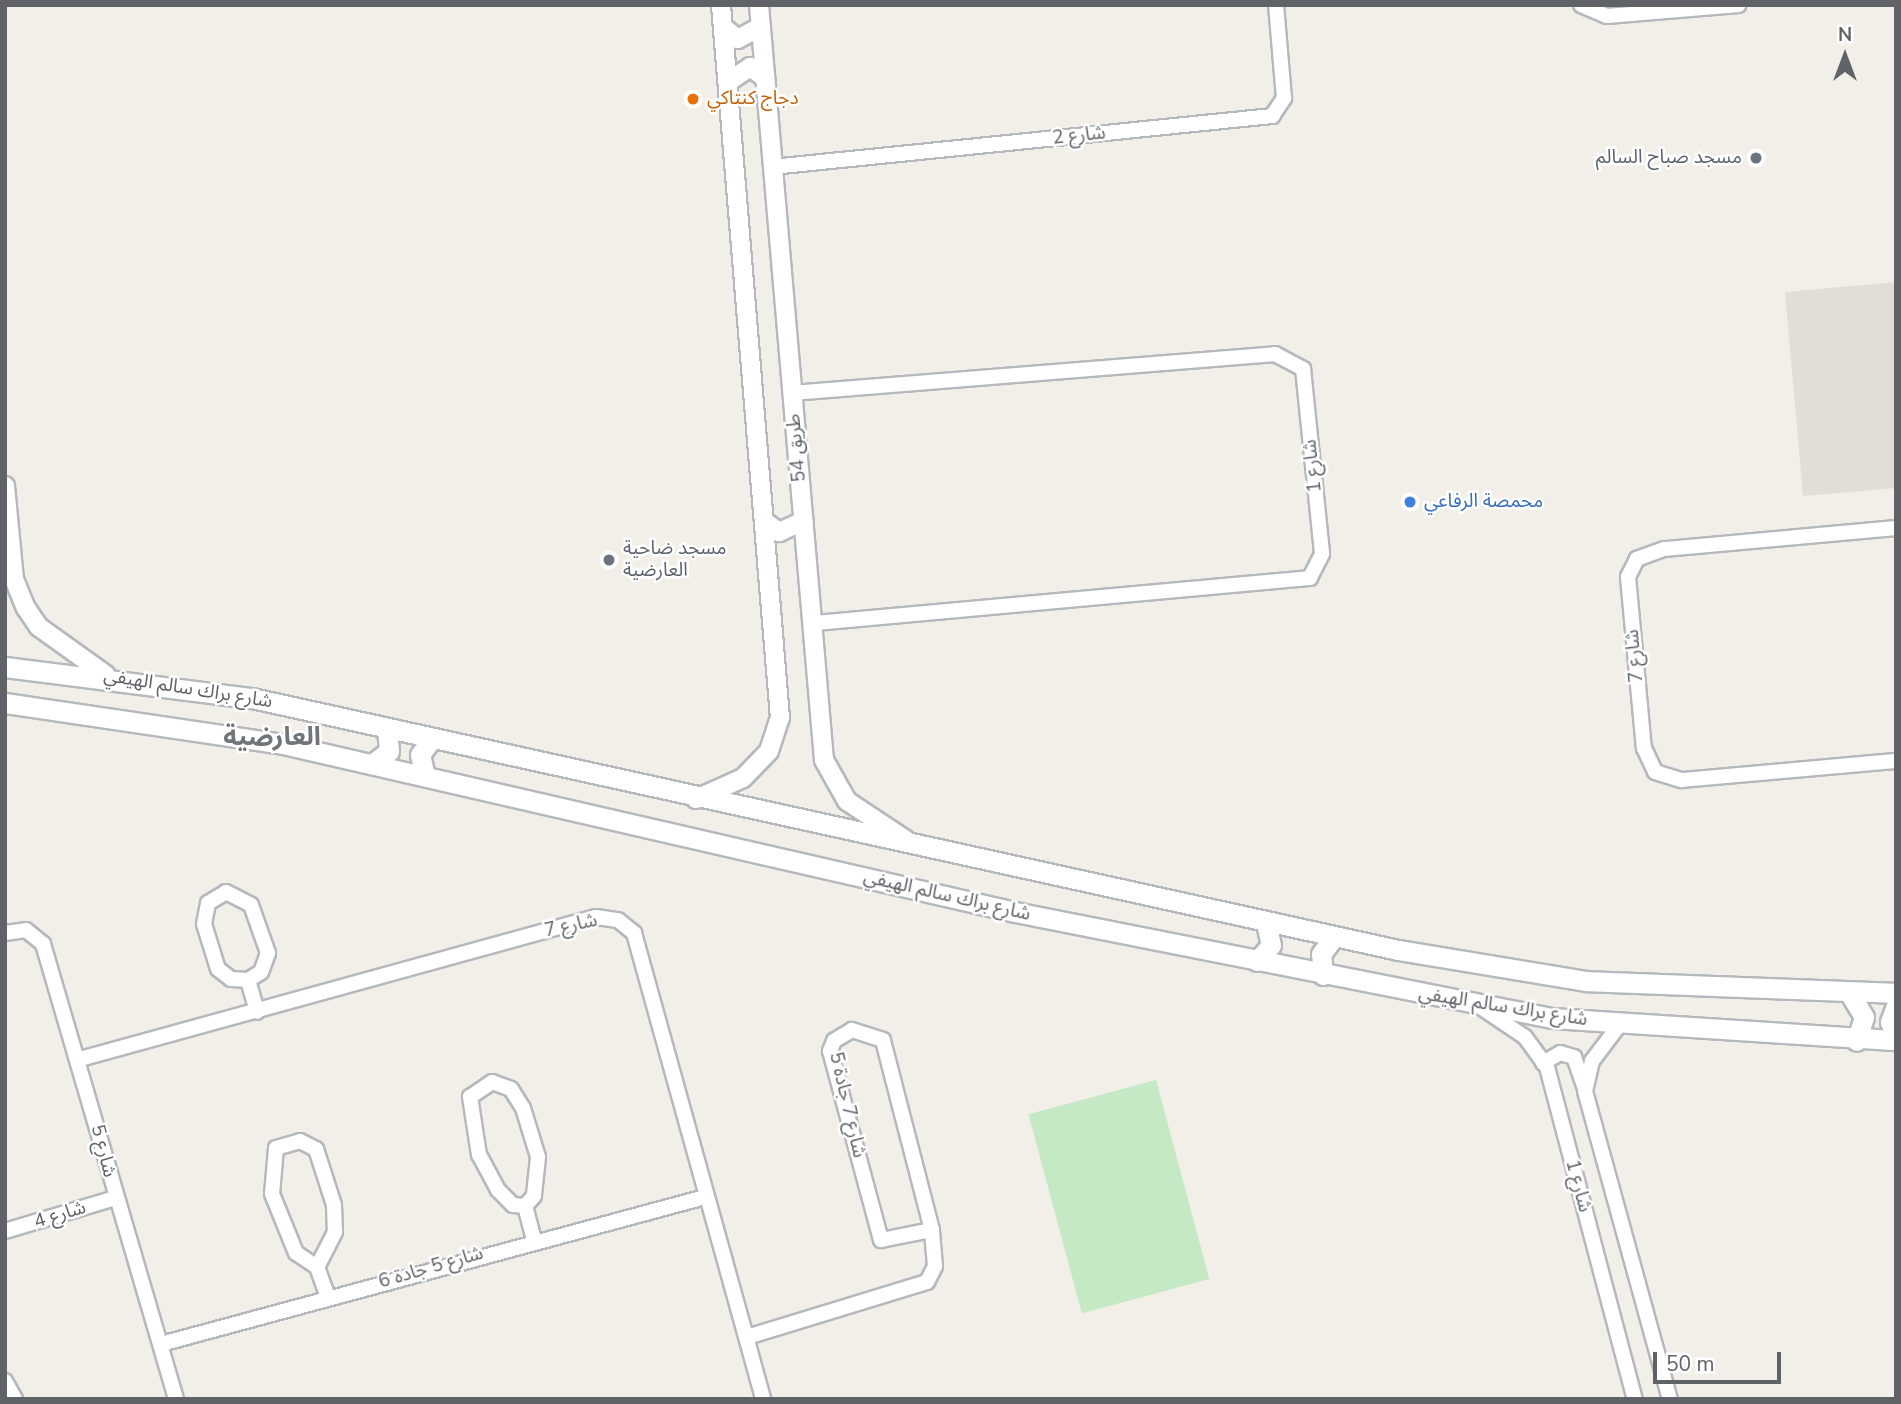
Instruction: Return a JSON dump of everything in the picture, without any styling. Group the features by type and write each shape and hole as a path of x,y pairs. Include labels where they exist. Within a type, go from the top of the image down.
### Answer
{"main road":[{"name":"شارع براك سالم الهيفي","path":"5,667 106,675 252,698 1266,924 1586,981 1896,993"},
{"name":"شارع براك سالم الهيفي","path":"5,703 156,722 372,764 1257,961 1475,1003 1620,1024 1856,1041 1896,1037"},
{"path":"372,764 389,751 387,729"},
{"path":"425,776 419,755 432,737"},
{"path":"1257,961 1271,944 1266,924"},
{"path":"1323,975 1321,954 1334,937"},
{"path":"1849,992 1864,1017 1856,1041"},
{"path":"1896,1006 1890,1022 1896,1037"}],"street":[{"name":"طريق 54","path":"696,799 743,778 769,751 780,718 722,5"},
{"name":"طريق 54","path":"759,5 824,760 847,801 917,848"},
{"name":"شارع 2","path":"772,167 1272,117 1284,98 1276,5"},
{"path":"1581,5 1607,16 1739,5"},
{"path":"723,27 738,39 761,26"},
{"path":"728,82 740,68 760,71 765,78"},
{"name":"شارع 1","path":"792,393 1275,354 1303,369 1322,554 1310,578 814,624"},
{"path":"5,486 8,549 14,579 39,627 106,675"},
{"path":"764,521 779,532 804,521"},
{"name":"شارع 7","path":"1896,528 1664,549 1637,559 1628,577 1644,748 1654,772 1682,780 1896,761"},
{"path":"219,893 247,899 268,953 261,972 248,980 231,979 218,969 203,916 219,893"},
{"name":"شارع 7","path":"80,1059 596,917 618,920 634,933 763,1399"},
{"name":"شارع 5","path":"5,933 26,930 43,944 80,1059 115,1198 162,1344 176,1399"},
{"path":"248,980 257,1012"},
{"name":"شارع 1","path":"1475,1003 1525,1037 1544,1063 1635,1399"},
{"path":"1585,1091 1592,1061 1620,1024"},
{"name":"شارع 7 جادة 5","path":"747,1337 927,1282 934,1266 932,1230 883,1040 852,1030 834,1041 830,1051 881,1240 932,1230"},
{"name":"شارع 1","path":"1544,1063 1560,1053 1574,1057 1671,1399"},
{"path":"492,1082 511,1089 523,1108 538,1157 534,1195 525,1206 513,1205 485,1174 471,1122 470,1097 477,1087 492,1082"},
{"path":"317,1267 335,1232 330,1183 316,1149 287,1142 276,1148 271,1165 275,1212 296,1253 317,1267 328,1297"},
{"name":"شارع 5 جادة 6","path":"162,1344 534,1239 705,1197"},
{"name":"شارع 4","path":"5,1231 115,1198"},
{"path":"525,1206 534,1239"},
{"path":"5,1381 15,1399"}],"shaded area":[{"path":"1896,282 1896,488 1803,496 1785,292"}],"green space":[{"path":"1156,1080 1209,1279 1082,1313 1028,1114"}],"place":[{"name":"دجاج كنتاكي","path":"693,99"},
{"name":"مسجد صباح السالم","path":"1756,158"},
{"name":"محمصة الرفاعي","path":"1410,502"},
{"name":"مسجد ضاحية العارضية","path":"609,560"}],"district":[{"name":"العارضية","path":"272,737"}]}
